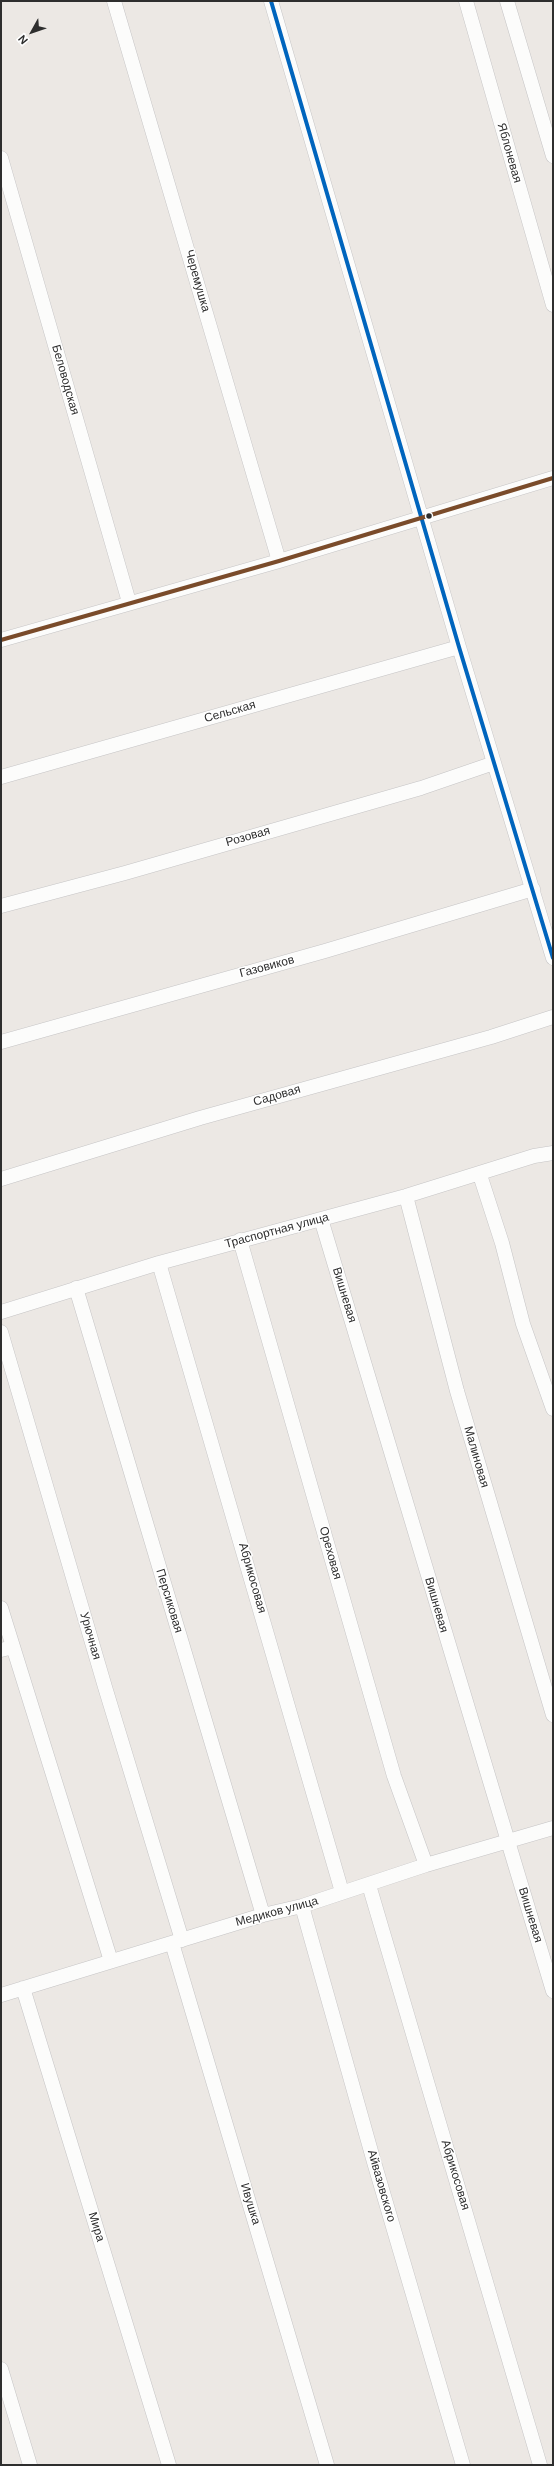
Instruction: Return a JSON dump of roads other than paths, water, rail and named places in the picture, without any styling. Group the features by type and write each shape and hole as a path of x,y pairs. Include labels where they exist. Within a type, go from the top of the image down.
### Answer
{"street":[{"name":"Черемушка","path":"114,1 279,561"},
{"path":"271,1 421,518 553,958"},
{"name":"Яблоневая","path":"466,1 553,305"},
{"path":"507,1 553,156"},
{"name":"Беловодская","path":"1,158 130,602"},
{"path":"1,640 130,602 279,561 553,478"},
{"name":"Сельская","path":"1,777 460,647"},
{"name":"Розовая","path":"1,906 125,873 421,788 494,763"},
{"name":"Газовиков","path":"1,1042 325,951 533,889"},
{"name":"Садовая","path":"1,1179 193,1120 491,1037 553,1016"},
{"name":"Траспортная улица","path":"1,1312 159,1263 480,1175 534,1156 553,1153"},
{"path":"480,1175 502,1243 523,1324 553,1409"},
{"name":"Малиновая","path":"406,1196 457,1391 553,1715"},
{"name":"Вишневая","path":"321,1219 553,1991"},
{"name":"Ореховая","path":"240,1240 394,1776 426,1865"},
{"name":"Абрикосовая","path":"159,1263 342,1892"},
{"name":"Персиковая","path":"76,1288 263,1915"},
{"name":"Урючная","path":"1,1332 177,1941"},
{"path":"1,1608 7,1648 111,1961"},
{"name":"Медиков улица","path":"1,1995 263,1915 302,1906 426,1865 553,1828"},
{"name":"Абрикосовая","path":"369,1885 540,2465"},
{"name":"Айвазовского","path":"302,1906 374,2162 463,2465"},
{"name":"Ивушка","path":"177,1941 327,2465"},
{"name":"Мира","path":"23,1988 169,2465"},
{"path":"1,2368 30,2465"}]}
